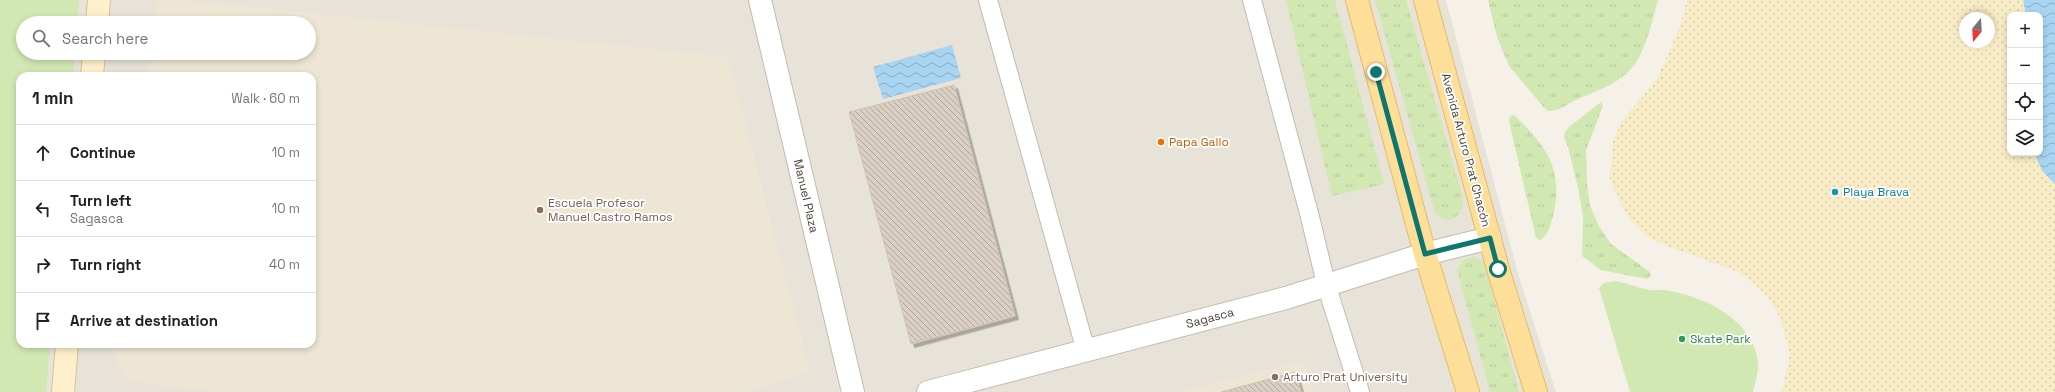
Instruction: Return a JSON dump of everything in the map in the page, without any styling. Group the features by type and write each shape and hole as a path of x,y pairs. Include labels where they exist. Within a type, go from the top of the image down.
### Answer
{"main road":[{"path":"1357,0 1425,254 1468,392"},
{"name":"Avenida Arturo Prat Chacón","path":"1424,0 1490,238 1536,392"}],"street":[{"path":"98,16 99,0"},
{"name":"Manuel Plaza","path":"760,0 853,392"},
{"path":"92,72 93,60"},
{"name":"Sagasca","path":"928,392 1286,298 1326,284 1425,254 1490,238"},
{"path":"63,392 67,348"}],"lane":[{"path":"988,0 1086,351"},
{"path":"1252,0 1310,217 1326,284 1360,392"}],"shaded area":[{"path":"0,0 1446,0 1519,277 1556,392 0,392"},
{"name":"Escuela Profesor Manuel Castro Ramos","path":"157,0 182,0 728,57 810,372 744,392 219,392 127,381 115,360 116,348 316,348 316,72 149,72 150,60 316,60 316,16 155,16"},
{"name":"Arturo Prat University","path":"1304,361 1313,392 1180,392"}],"green space":[{"path":"0,0 79,0 78,16 16,16 16,60 74,60 73,72 16,72 16,348 50,348 46,392 0,392"},
{"path":"1286,0 1335,0 1384,184 1332,196"},
{"path":"1375,0 1406,0 1463,198 1461,211 1450,220 1441,218 1435,213"},
{"path":"1488,0 1658,0 1647,39 1634,66 1627,73 1604,88 1560,109 1547,111 1509,66 1497,37"},
{"path":"1601,102 1603,106 1586,150 1587,183 1590,206 1599,226 1611,244 1650,272 1651,276 1647,279 1601,270 1582,256 1583,218 1579,192 1568,147 1564,137 1565,132 1569,127"},
{"path":"1514,115 1536,137 1544,148 1554,172 1556,200 1553,216 1547,233 1540,240 1536,238 1509,121 1510,116"},
{"path":"1473,257 1484,262 1519,392 1490,392 1457,270 1464,259"},
{"name":"Skate Park","path":"1616,281 1649,290 1667,290 1684,294 1713,305 1726,313 1738,323 1747,334 1754,347 1758,366 1753,392 1630,392 1599,288 1604,283"}],"sand":[{"name":"Playa Brava","path":"1687,0 2023,0 2025,12 2007,12 2007,156 2035,156 2043,172 2055,184 2055,392 1782,392 1790,354 1780,318 1771,301 1758,287 1736,271 1669,247 1646,236 1631,220 1618,200 1610,178 1613,141 1622,121 1657,79 1680,26"}],"water":[{"path":"2023,0 2055,0 2055,184 2043,172 2035,156 2043,156 2043,12 2025,12"},
{"path":"952,45 961,78 883,99 873,67"}],"building":[{"path":"954,85 1015,316 911,344 849,112"},
{"path":"1295,372 1301,392 1221,392"}],"place":[{"name":"Papa Gallo","path":"1161,142"},
{"name":"Playa Brava","path":"1835,192"},
{"name":"Escuela Profesor Manuel Castro Ramos","path":"540,210"},
{"name":"Skate Park","path":"1682,339"},
{"name":"Arturo Prat University","path":"1275,377"}],"route":[{"path":"1376,72 1425,254 1490,238 1498,269"}]}
